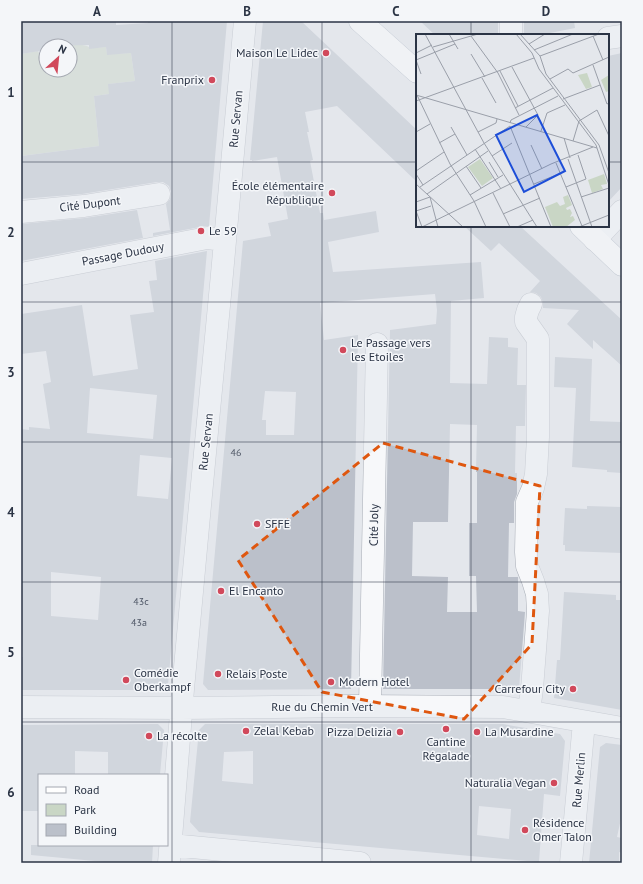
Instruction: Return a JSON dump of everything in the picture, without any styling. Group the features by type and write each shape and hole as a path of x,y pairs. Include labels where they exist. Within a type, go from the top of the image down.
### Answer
{"main road":[{"path":"360,21 416,71"},
{"path":"588,233 622,265"}],"street":[{"name":"Rue Servan","path":"170,854 181,708 245,21"},
{"path":"511,21 511,34"},
{"path":"609,38 622,36"},
{"name":"Cité Dupont","path":"21,212 84,206 159,194"},
{"path":"609,219 622,211"},
{"path":"588,233 597,227"},
{"name":"Passage Dudouy","path":"21,274 207,238 225,240"},
{"path":"529,711 538,610 537,594 527,566 526,552 527,502 536,474 538,437 538,339 526,322 526,317 531,304"},
{"name":"Cité Joly","path":"370,706 377,344"},
{"name":"Rue du Chemin Vert","path":"21,707 503,707 622,728"},
{"name":"Rue Merlin","path":"571,863 584,722"},
{"path":"170,854 360,863"}],"highlighted area":[{"path":"383,443 540,486 532,644 464,719 322,692 238,560"}],"green space":[{"path":"78,45 84,45 89,48 106,47 107,54 131,53 135,81 109,84 109,94 94,96 99,146 21,156 21,54 38,51 38,78 78,78"}],"building":[{"path":"21,21 116,21 116,25 148,23 148,21 227,21 209,226 153,236 153,233 170,230 166,204 170,199 171,192 169,186 163,182 82,194 21,199 21,156 99,146 94,96 109,94 108,84 135,81 131,53 107,55 106,47 89,49 89,45 78,45 78,38 38,38 38,51 21,54"},
{"path":"263,21 301,21 416,129 416,181 337,106 305,112 309,132 307,132 313,160 310,161 320,213 323,213 324,220 376,211 379,232 328,242 333,272 481,262 484,298 451,301 450,383 487,384 489,337 508,338 508,347 518,348 517,385 526,385 525,426 516,426 515,473 517,473 517,494 514,502 514,523 509,523 508,577 518,577 518,611 525,612 519,689 383,689 390,330 436,324 437,310 435,294 320,303 324,340 358,335 351,689 208,690 203,684 243,241 271,236 268,223 288,219 277,157 250,160","holes":["265,391 296,392 294,435 266,435 266,420 262,420","450,424 477,425 477,523 469,523 469,576 476,576 477,612 447,612 448,577 412,576 413,522 448,522"]},
{"path":"420,21 498,21 498,34 434,34"},
{"path":"524,21 574,21 575,28 545,34 524,34"},
{"path":"622,53 622,187 609,201 609,56"},
{"path":"137,210 143,238 21,261 21,224 85,218"},
{"path":"465,227 521,227 622,320 622,366 593,340 593,349 567,324 579,310 543,308 541,297 536,293 530,292 540,281 499,243 491,251"},
{"path":"207,251 168,685 162,690 21,690 21,657 23,657 21,606 21,429 29,430 29,427 50,429 43,384 51,382 46,351 21,354 21,314 82,305 93,376 138,369 130,315 154,312 149,281 157,280 155,261","holes":["90,388 157,395 153,439 87,433","140,455 172,458 168,499 137,496","51,572 101,577 98,620 51,616"]},
{"path":"555,357 592,359 590,421 622,422 622,473 572,467 576,388 554,387"},
{"path":"587,506 622,507 622,553 565,551 565,545 563,545 565,508 587,509"},
{"path":"564,592 616,595 616,600 622,600 622,710 554,698 557,660 560,660"},
{"path":"158,724 164,730 160,774 108,774 108,752 75,751 75,774 38,774 38,811 21,811 21,725"},
{"path":"205,724 503,724 560,734 565,741 560,796 544,794 539,862 199,832 190,822 199,730","holes":["253,751 253,784 222,781 224,752","479,806 511,809 509,839 477,835"]},
{"path":"606,743 622,745 622,814 617,837 622,838 622,853 619,852 619,863 589,863 600,747"},
{"path":"31,845 153,846 152,863 116,863 31,855"}],"place":[{"name":"Maison Le Lidec","path":"326,53"},
{"name":"Franprix","path":"212,80"},
{"name":"École élémentaire République","path":"332,193"},
{"name":"Le 59","path":"201,231"},
{"name":"Le Passage vers les Etoiles","path":"343,350"},
{"name":"SFFE","path":"257,524"},
{"name":"El Encanto","path":"221,591"},
{"name":"Relais Poste","path":"218,674"},
{"name":"Comédie Oberkampf","path":"126,680"},
{"name":"Modern Hotel","path":"331,682"},
{"name":"Carrefour City","path":"573,689"},
{"name":"Cantine Régalade","path":"446,729"},
{"name":"Zelal Kebab","path":"246,731"},
{"name":"Pizza Delizia","path":"400,732"},
{"name":"La Musardine","path":"477,732"},
{"name":"La récolte","path":"149,736"},
{"name":"Naturalia Vegan","path":"554,783"},
{"name":"Résidence Omer Talon","path":"525,830"}]}
